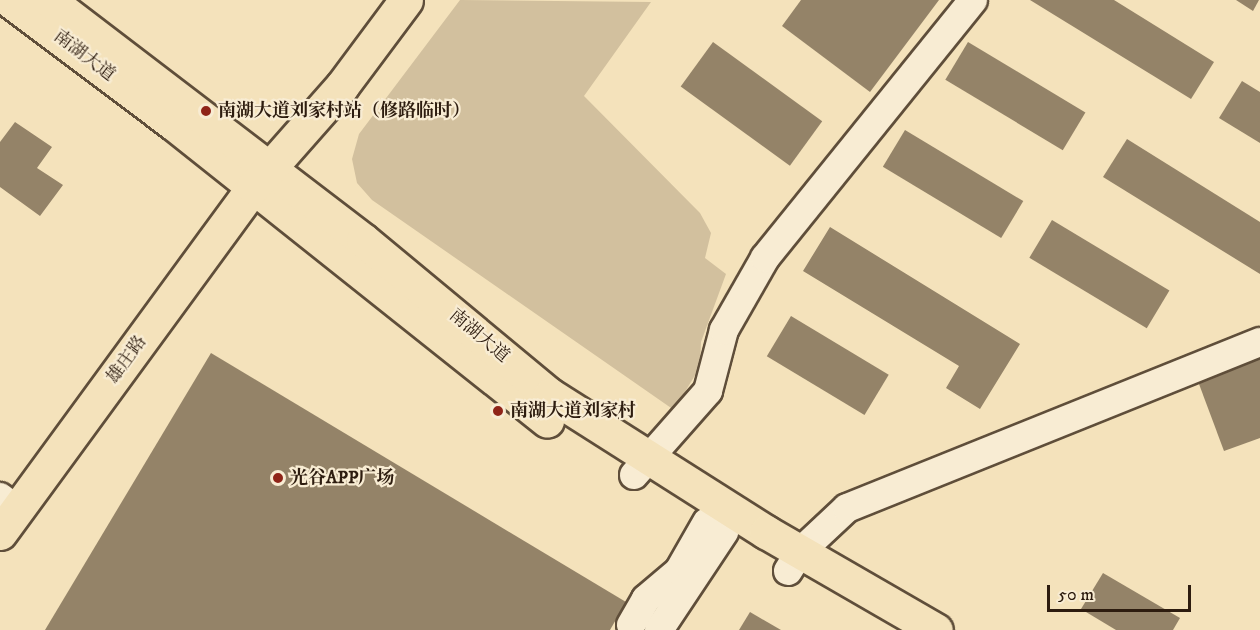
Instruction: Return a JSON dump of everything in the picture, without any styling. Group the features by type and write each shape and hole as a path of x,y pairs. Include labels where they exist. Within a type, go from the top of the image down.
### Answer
{"main road":[{"name":"南湖大道","path":"9,0 261,177 550,395 716,527 794,561 936,630"},
{"name":"南湖大道","path":"49,0 261,177"},
{"name":"雄庄路","path":"6,513 261,177 342,86 406,0"},
{"name":"南湖大道","path":"641,466 794,561 891,630"}],"street":[{"path":"641,466 708,391 724,330 765,258 973,0"},
{"path":"794,561 847,508 1260,342"},
{"path":"631,625 646,598 679,571 716,527"},
{"path":"659,630 716,527"}],"shaded area":[{"path":"460,0 651,2 584,96 700,213 711,233 705,258 726,274 701,342 700,367 674,410 372,200 357,183 352,159 359,134"}],"building":[{"path":"801,0 939,0 870,92 782,26"},
{"path":"1030,0 1114,0 1214,62 1191,99"},
{"path":"1236,0 1259,0 1253,11"},
{"path":"713,42 822,121 790,166 681,86"},
{"path":"968,42 1085,113 1063,150 945,80"},
{"path":"1242,81 1260,92 1260,143 1219,118"},
{"path":"15,122 52,147 37,168 63,185 40,216 0,187 0,142"},
{"path":"905,130 1023,201 1001,238 883,167"},
{"path":"1127,139 1260,222 1260,274 1103,177"},
{"path":"1052,220 1169,291 1147,328 1029,258"},
{"path":"830,227 1020,344 980,409 946,388 959,366 803,271"},
{"path":"791,316 889,375 865,415 767,356"},
{"path":"1260,352 1260,438 1224,451 1196,376"},
{"name":"光谷APP广场","path":"211,353 626,602 610,630 45,630"},
{"path":"1103,573 1180,618 1173,630 1116,630 1081,609"},
{"path":"750,612 781,630 739,630"}],"place":[{"name":"南湖大道刘家村站（修路临时）","path":"206,111"},
{"name":"南湖大道刘家村","path":"498,411"},
{"name":"光谷APP广场","path":"278,478"}]}
